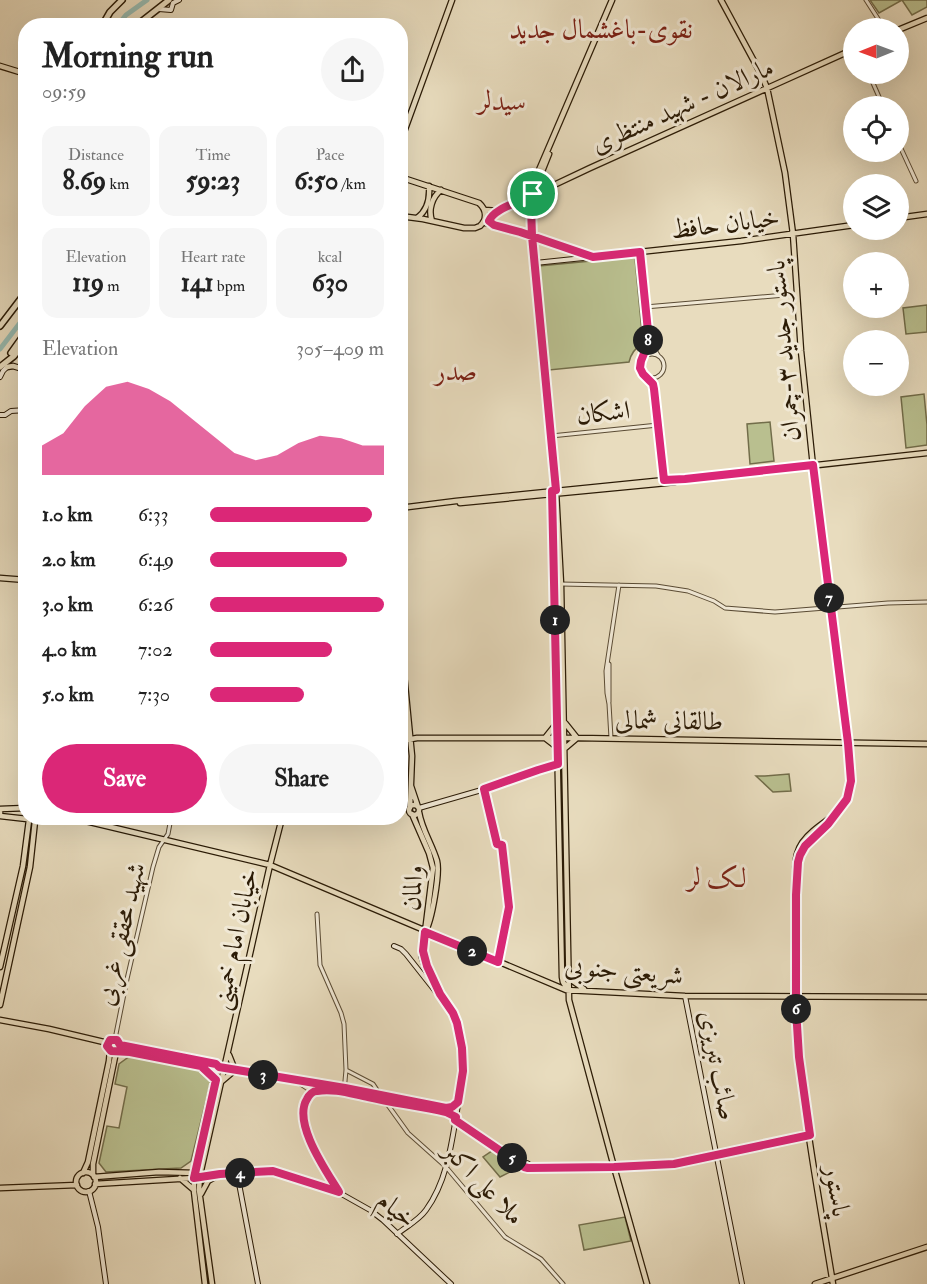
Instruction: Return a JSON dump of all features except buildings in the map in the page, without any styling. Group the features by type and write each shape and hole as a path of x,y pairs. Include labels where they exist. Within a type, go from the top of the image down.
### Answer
{"highway":[{"path":"106,18 122,0"},
{"path":"147,18 169,0"},
{"path":"0,326 18,302"},
{"path":"11,353 18,343"},
{"path":"0,368 18,352"}],"main road":[{"path":"158,9 171,10 173,3 179,0"},
{"path":"408,121 452,0"},
{"path":"614,0 531,184 532,236 560,550 568,990 578,1035 647,1284"},
{"name":"پاستور جدید ۳-چمران","path":"719,0 761,74 785,173 793,234 813,465 848,743"},
{"path":"909,25 927,18"},
{"name":"مارالان - شهید منتظری","path":"499,211 843,54"},
{"path":"0,66 18,72"},
{"path":"408,179 479,203 485,210 485,218 477,228 470,229 408,217"},
{"path":"417,218 422,214 427,203 430,193 429,186"},
{"path":"432,221 430,214 432,204 436,194 441,190"},
{"path":"485,210 499,211"},
{"path":"494,225 489,218 499,211"},
{"path":"909,216 927,214"},
{"name":"خیابان حافظ","path":"483,222 593,257 741,242 843,227"},
{"path":"535,263 593,257"},
{"path":"0,377 7,367 18,368"},
{"path":"0,415 18,411"},
{"path":"408,508 927,453"},
{"path":"554,492 681,480"},
{"path":"554,492 562,977 568,990"},
{"path":"554,550 558,548 560,550"},
{"path":"0,578 18,579"},
{"path":"408,707 412,756 410,812 416,815 418,809"},
{"path":"564,721 577,738 564,749"},
{"path":"557,723 545,738 558,748"},
{"name":"طالقانی شمالی","path":"408,739 611,738 927,744"},
{"name":"پاستور","path":"833,1284 799,1057 796,997 797,885 800,855 805,846 828,824 846,802 850,787 848,743"},
{"path":"408,747 412,756"},
{"path":"418,809 558,764"},
{"name":"والمان","path":"411,783 426,838 438,866 422,953 430,983"},
{"path":"410,808 414,805 418,809"},
{"path":"18,808 0,809 0,815 18,816"},
{"name":"والمان","path":"412,814 433,868 430,911"},
{"path":"0,967 19,887 29,825"},
{"path":"0,1005 30,867 30,825"},
{"name":"شریعتی جنوبی","path":"103,825 270,865 425,932 568,990 685,996 927,997"},
{"name":"خیابان امام خمینی","path":"212,1284 200,1197 200,1175 280,825"},
{"path":"19,887 26,888"},
{"path":"394,946 401,949 440,994 453,1013 462,1048 463,1071 446,1167 438,1189 425,1210 397,1234"},
{"name":"والمان","path":"423,951 429,972 440,994"},
{"path":"568,970 574,982 587,990"},
{"name":"صائب تبریزی","path":"685,996 742,1284"},
{"path":"0,1021 49,1029 108,1046 117,1051 215,1069 219,1067"},
{"path":"0,1188 76,1185 81,1190 93,1189 95,1184 93,1164 109,1061 108,1046 112,1039 118,1041 120,1045 216,1064 219,1067 294,1080"},
{"path":"83,1173 120,1045"},
{"path":"228,1054 235,1070"},
{"path":"201,1066 216,1080"},
{"path":"205,1284 194,1175 219,1067"},
{"path":"222,1081 235,1070"},
{"path":"456,1116 516,1161 526,1165 544,1167 674,1164 810,1135"},
{"path":"184,1173 197,1161"},
{"name":"خیام","path":"200,1175 273,1171 339,1192 370,1210 452,1284"},
{"path":"76,1185 77,1177 88,1172 93,1176 159,1172 200,1175"},
{"path":"237,1173 258,1284"},
{"path":"200,1197 208,1181 220,1174"},
{"path":"95,1184 194,1175"},
{"path":"180,1178 194,1190"},
{"path":"89,1191 98,1227 106,1284"},
{"path":"815,1284 927,1247"}],"street":[{"path":"866,0 878,18"},
{"path":"907,162 916,181"},
{"path":"640,252 649,341 663,363 654,389"},
{"path":"645,307 797,294"},
{"path":"649,341 640,368 653,384 664,480"},
{"path":"642,358 651,354 658,355"},
{"path":"646,376 653,378 661,373"},
{"name":"اشکان","path":"551,436 658,425"},
{"path":"561,584 656,586 688,591 725,608 775,612 927,602"},
{"path":"611,738 606,683 619,585"},
{"path":"484,789 497,844 502,845 508,890 509,907 498,962"},
{"name":"شهید محققی غربی","path":"115,1039 153,867 159,847 168,834 170,825"},
{"path":"317,914 320,966 344,1024 346,1070 344,1090"},
{"path":"346,1070 373,1084 381,1096"},
{"path":"294,1080 385,1101 444,1109 458,1102"},
{"path":"294,1080 315,1091 344,1090 381,1096 444,1109 456,1116"},
{"path":"309,1089 309,1086 314,1083"},
{"path":"314,1083 317,1087 305,1103 305,1128 311,1145 339,1192"},
{"name":"ملا علی اکبر","path":"385,1101 408,1133 446,1167 505,1237 541,1259 563,1284"},
{"path":"442,1276 443,1284"}],"green space":[{"path":"870,0 902,0 879,13"},
{"path":"902,0 927,0 927,7 912,15"},
{"path":"635,258 643,343 634,351 629,362 549,370 539,266"},
{"path":"927,305 927,332 909,334 909,330 906,330 904,318 909,318 909,307"},
{"path":"924,394 927,445 906,448 901,397"},
{"path":"770,422 774,461 750,464 747,424"},
{"path":"789,774 791,791 773,792 756,776 765,776"},
{"path":"130,1056 198,1069 211,1081 191,1161 181,1168 106,1172 99,1163 107,1126 119,1128 127,1087 115,1084 119,1064"},
{"path":"495,1149 522,1166 500,1177 483,1157"},
{"path":"625,1217 631,1241 584,1250 579,1225"}],"waterway":[{"path":"124,18 147,0"},
{"path":"0,349 18,325"}],"district":[{"name":"نقوی-باغشمال جدید","path":"601,29"},
{"name":"سیدلر","path":"502,101"},
{"name":"صدر","path":"456,371"},
{"name":"لک لر","path":"717,878"}],"route":[{"path":"533,194 499,211 489,218 489,221 494,225 520,232 532,236 562,247 593,257 640,252 649,341 640,368 653,384 664,480 813,465 851,781 846,802 828,824 805,846 798,862 796,1009 799,1057 810,1135 674,1164 528,1168 446,1112 331,1090 316,1091 308,1097 305,1103 305,1128 311,1145 339,1192 273,1171 194,1178 216,1080 201,1066 130,1052 111,1051 107,1046 110,1040 117,1040 120,1045 216,1064 219,1067 446,1108 458,1102 463,1071 462,1048 453,1013 440,994 427,966 423,951 425,932 498,962 509,907 508,890 502,845 497,844 484,789 558,764 552,491 556,490 532,236 533,194"}]}
